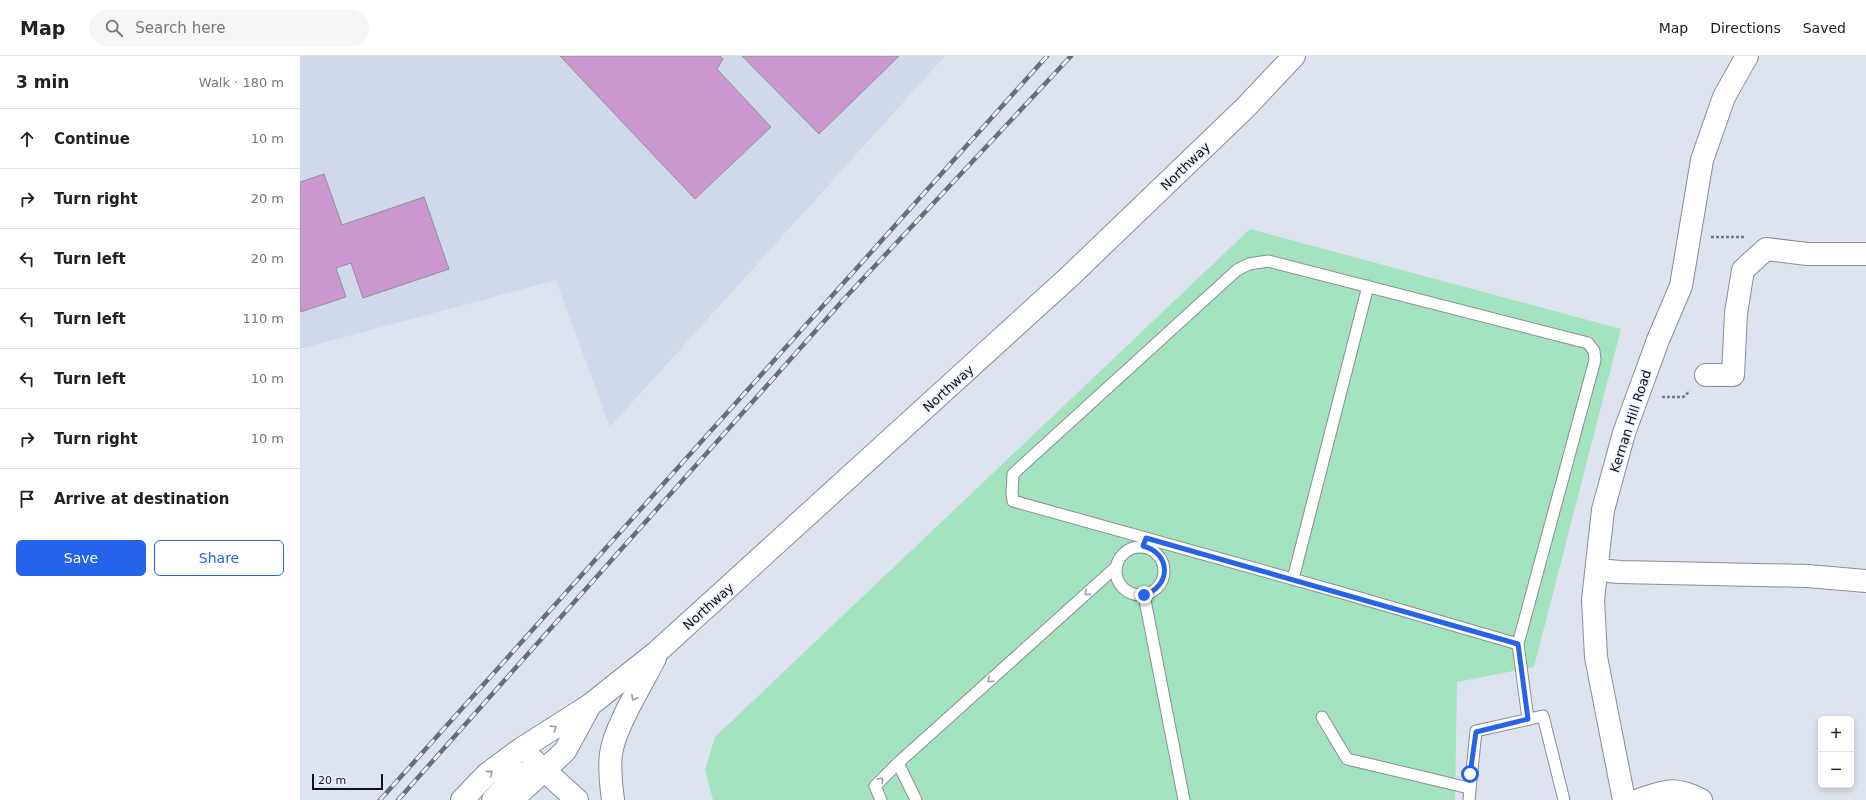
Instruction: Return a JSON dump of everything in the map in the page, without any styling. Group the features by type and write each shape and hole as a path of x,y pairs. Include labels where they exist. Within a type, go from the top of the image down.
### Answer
{"main road":[{"name":"Northway","path":"462,800 488,774 521,749 590,706 658,651 1069,277 1245,108 1294,56"},
{"name":"Kernan Hill Road","path":"1624,800 1596,657 1594,600 1603,510 1624,432 1658,340 1681,286 1702,160 1724,97 1747,56"},
{"path":"1706,375 1734,375 1736,313 1743,270 1766,249 1807,254 1866,254"},
{"path":"1597,570 1620,572 1808,576 1866,581"},
{"path":"613,800 610,782 611,752 622,721 658,651"},
{"name":"Northway","path":"512,800 565,751 590,706"},
{"path":"521,749 576,800"},
{"path":"493,800 518,773 544,769"},
{"path":"1639,800 1668,790 1688,793 1701,800"}],"lane":[{"path":"1518,644 1292,579 1144,542 1013,502 1013,474 1237,270 1249,264 1268,261 1588,343 1594,351 1595,360 1518,644 1528,719"},
{"path":"1292,579 1368,286"},
{"path":"882,800 875,786 898,763 1116,567 1121,555 1127,550 1144,542"},
{"path":"1116,567 1117,579 1127,592 1135,595 1144,595 1157,589 1162,583 1164,567 1157,553 1144,542"},
{"path":"1144,595 1184,800"},
{"path":"1469,800 1476,732 1543,716 1564,800"},
{"path":"1322,717 1347,759 1470,788"},
{"path":"898,763 916,800"}],"path":[{"path":"1690,236 1742,236 1766,249"},
{"path":"1638,396 1683,398 1706,375"}],"shaded area":[{"path":"300,56 945,56 610,427 556,280 300,349"}],"green space":[{"path":"1250,229 1621,329 1534,667 1457,682 1455,800 713,800 705,770 715,737"}],"building":[{"path":"560,56 720,56 723,59 717,69 771,127 695,199"},
{"path":"742,56 899,56 819,134"},
{"path":"324,174 342,225 424,197 449,269 363,298 351,263 336,268 346,297 300,312 300,182"}],"railway":[{"path":"380,800 1047,56"},
{"path":"398,800 844,299 1071,56"}],"route":[{"path":"1144,595 1157,589 1162,583 1164,575 1162,559 1151,548 1143,546 1146,538 1518,644 1528,719 1476,732 1470,774"}]}
